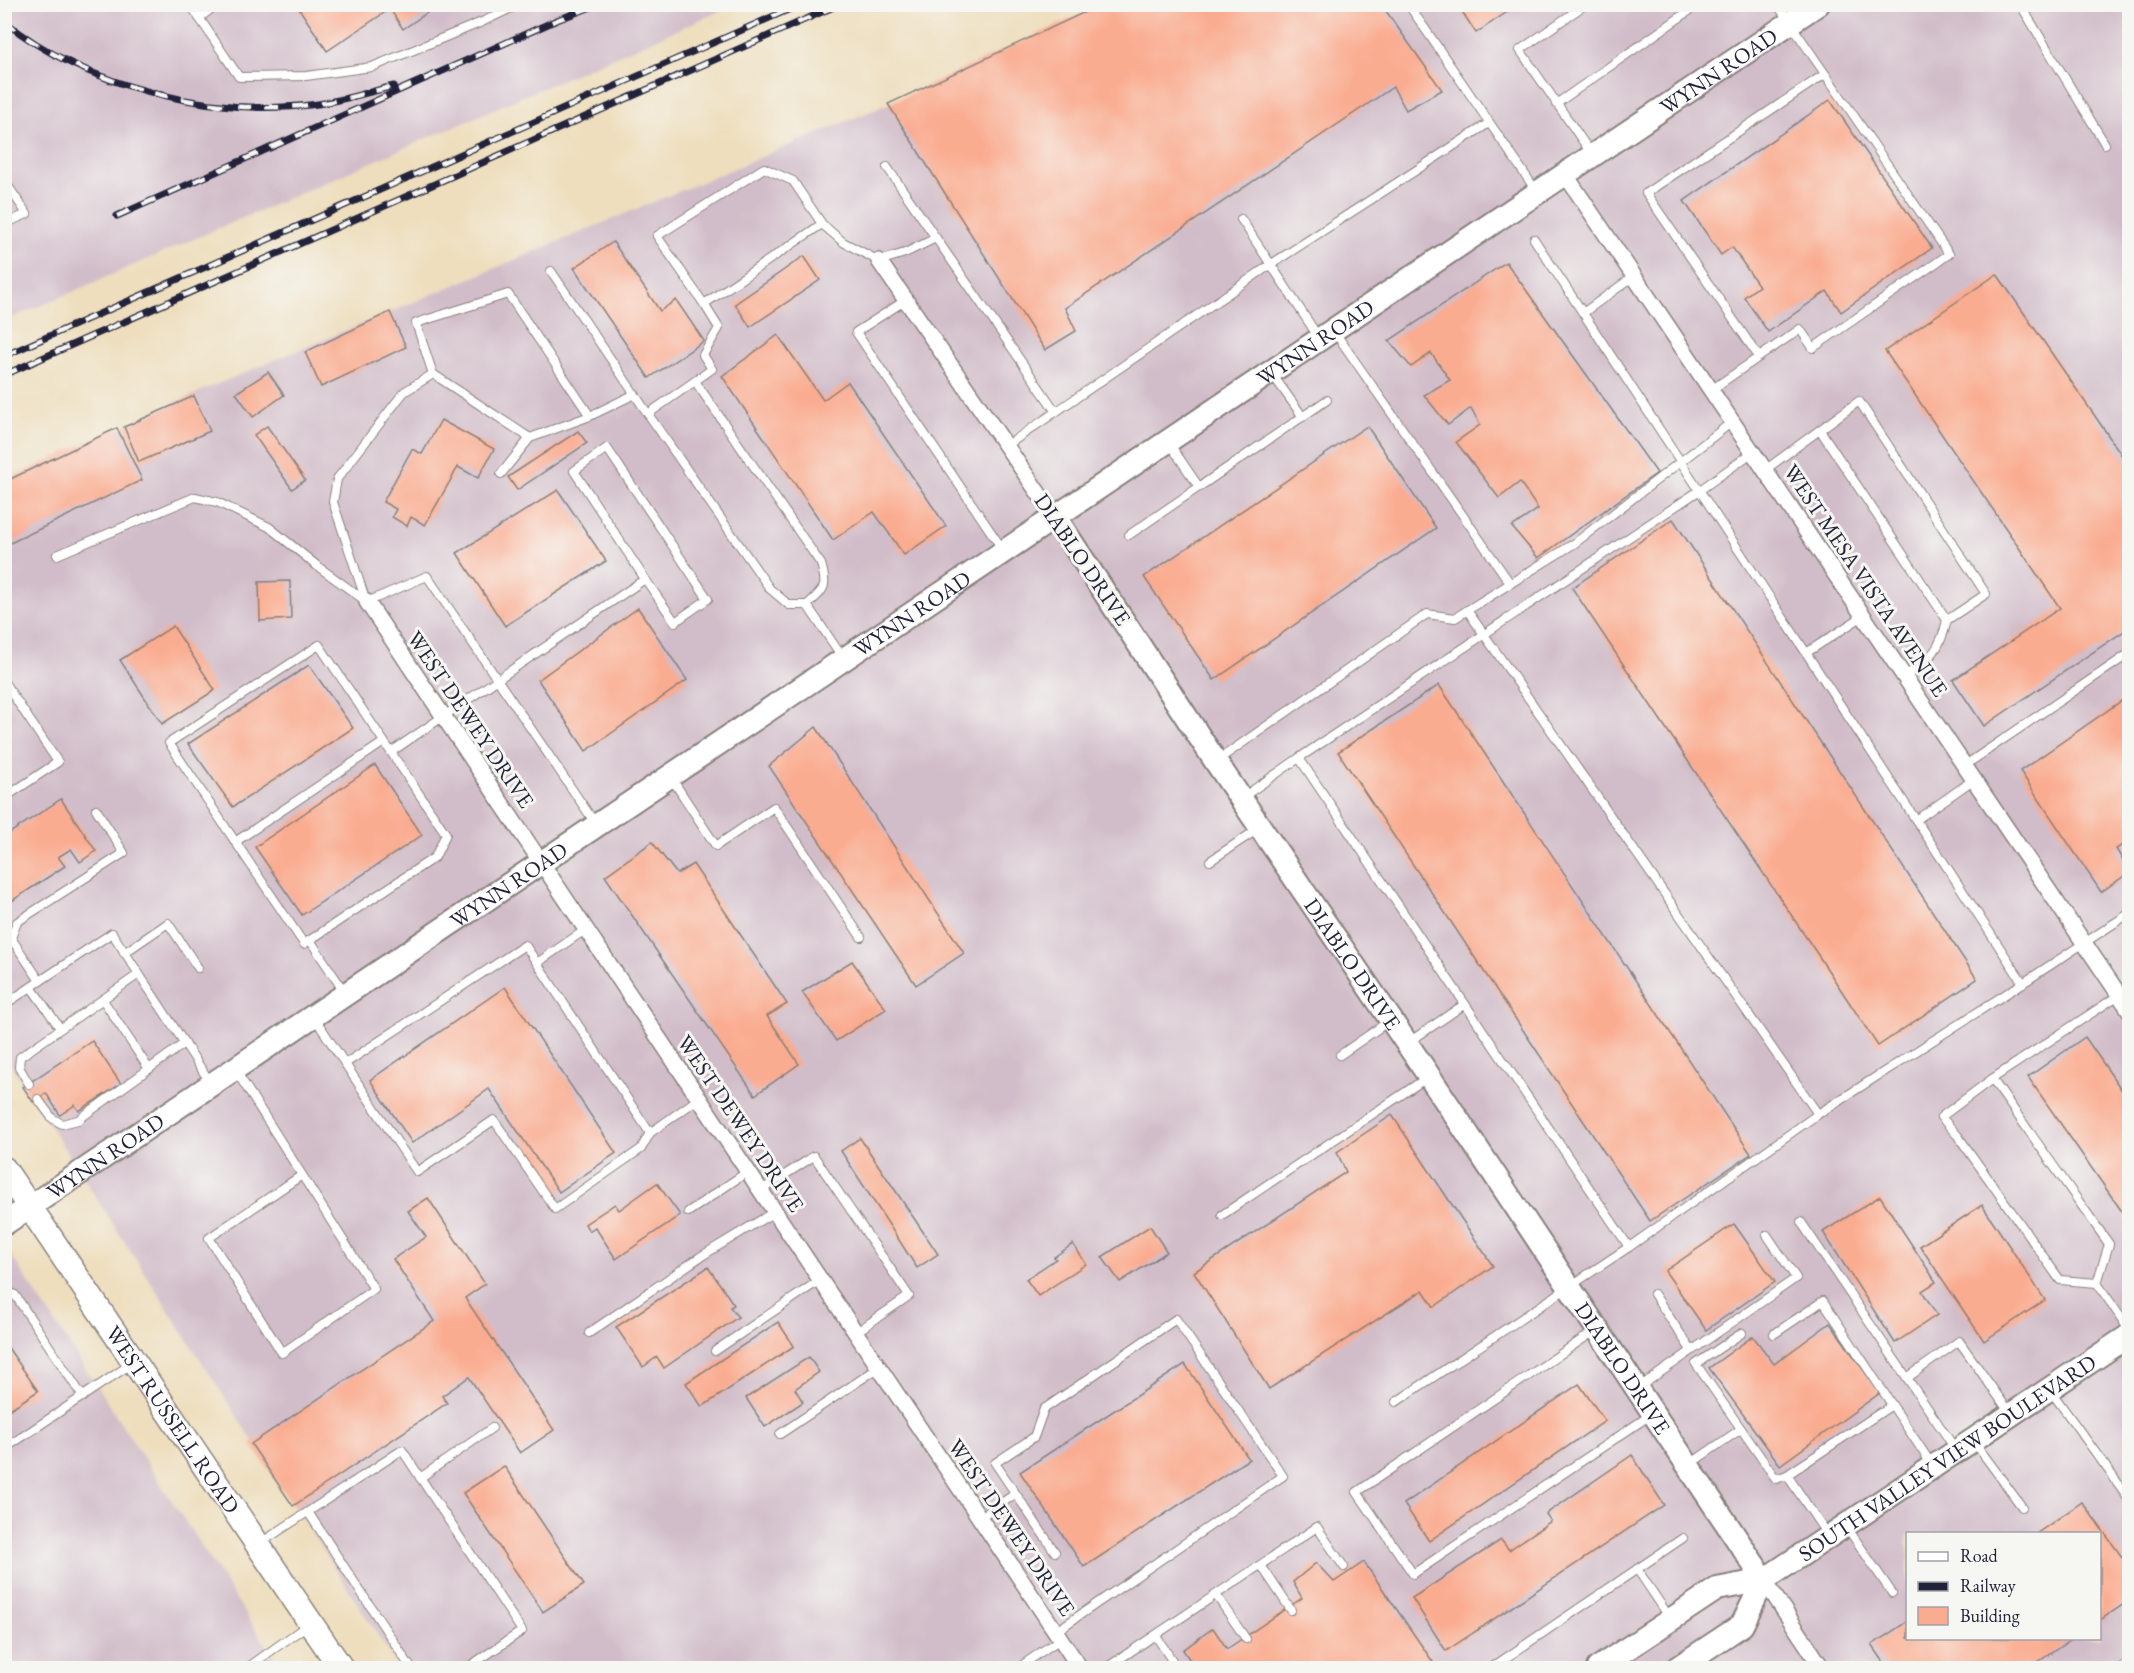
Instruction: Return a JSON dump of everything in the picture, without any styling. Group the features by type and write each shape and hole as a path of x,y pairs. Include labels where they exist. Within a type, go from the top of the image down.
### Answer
{"main road":[{"name":"WEST RUSSELL ROAD","path":"4,1169 341,1668"}],"street":[{"name":"WYNN ROAD","path":"4,1224 1818,4"},
{"name":"WEST MESA VISTA AVENUE","path":"1565,174 2130,1011"},
{"name":"DIABLO DRIVE","path":"879,261 1055,517 1216,762 1429,1076 1822,1668"},
{"name":"WEST DEWEY DRIVE","path":"367,602 540,864 1080,1668"},
{"name":"SOUTH VALLEY VIEW BOULEVARD","path":"1598,1668 1717,1589 1764,1580 2130,1333"},
{"name":"SOUTH VALLEY VIEW BOULEVARD","path":"1677,1668 1742,1625 1764,1580"}],"lane":[{"path":"190,4 239,77 306,76 372,67 520,4"},
{"path":"199,18 218,4"},
{"path":"1408,4 1538,193"},
{"path":"1586,4 1520,50 1593,156"},
{"path":"1557,104 1699,4"},
{"path":"1711,390 1800,329 1813,348 1949,254 1777,4"},
{"path":"2020,4 2105,144"},
{"path":"1759,357 1646,193 1825,74"},
{"path":"1006,446 1270,266 1489,123"},
{"path":"887,167 1056,412"},
{"path":"648,414 712,369 703,355 719,328 657,236 764,168 793,181 822,224 843,242 879,261 905,253 936,238"},
{"path":"4,180 27,214 4,224"},
{"path":"1241,219 1270,266 1327,334 1510,583"},
{"path":"704,304 822,224"},
{"path":"1534,239 2023,983"},
{"path":"551,271 771,589 789,605 807,605 824,590 826,580 821,564 695,381"},
{"path":"1583,313 1634,276"},
{"path":"530,438 433,374 416,323 508,294 590,416"},
{"path":"906,300 856,332 1004,551"},
{"path":"1270,372 1303,417"},
{"path":"367,602 333,502 337,479 404,392 433,374"},
{"path":"501,474 530,438 590,416 635,394"},
{"path":"1129,535 1327,400"},
{"path":"1764,470 1859,401 1986,594 1947,620 1942,642 1926,661 1904,677"},
{"path":"1216,762 1427,614 1455,618 1575,543 1732,422"},
{"path":"1820,430 1947,620"},
{"path":"1168,441 1199,487"},
{"path":"607,448 708,599 675,622 645,579 574,471 607,448"},
{"path":"1241,798 1483,633 1700,490 1752,452"},
{"path":"57,555 195,497 217,502 268,527 367,602"},
{"path":"367,602 427,576 597,826"},
{"path":"391,752 645,579"},
{"path":"807,605 843,659"},
{"path":"1467,610 1818,1114"},
{"path":"1806,653 1863,616"},
{"path":"319,645 384,742 446,834 435,857 304,944 169,743 319,645"},
{"path":"1964,766 2130,653"},
{"path":"4,681 58,762 4,798"},
{"path":"235,842 384,742"},
{"path":"1299,758 1629,1247"},
{"path":"670,777 716,846 774,807 861,937"},
{"path":"1916,820 1974,780"},
{"path":"40,981 11,938 17,922 124,853 96,809"},
{"path":"1210,861 1260,827"},
{"path":"1396,1402 1570,1288 1818,1114 2130,913"},
{"path":"124,952 168,923 198,968"},
{"path":"537,963 585,930"},
{"path":"4,1005 112,933 212,1084"},
{"path":"310,940 346,994"},
{"path":"346,1064 525,945 650,1133"},
{"path":"29,1084 19,1067 20,1057 139,974"},
{"path":"32,987 60,1028"},
{"path":"2097,1283 2060,1280 1958,1136 1941,1117 2119,995"},
{"path":"103,1000 149,1069"},
{"path":"1407,1044 1465,1004"},
{"path":"314,1016 417,1172 494,1120 555,1209 641,1149 650,1133 698,1099"},
{"path":"1340,1055 1390,1020"},
{"path":"38,1099 52,1118 62,1124 78,1120 185,1043"},
{"path":"235,1069 302,1175 374,1289 282,1353 209,1238 302,1175"},
{"path":"1222,1215 1429,1076"},
{"path":"1992,1080 2109,1244 2097,1283"},
{"path":"760,1191 813,1156 909,1296 855,1334"},
{"path":"688,1212 747,1172"},
{"path":"589,1333 700,1257 774,1212"},
{"path":"1801,1222 1908,1378 2022,1507"},
{"path":"1637,1389 1796,1278 1767,1235"},
{"path":"715,1351 819,1280"},
{"path":"2097,1283 2130,1333"},
{"path":"4,1289 15,1295 83,1396"},
{"path":"1654,1294 1691,1350"},
{"path":"1774,1334 1823,1301 1933,1467"},
{"path":"1018,1668 1057,1635 1283,1476 1176,1320 1044,1409 1034,1437 994,1463 1055,1552"},
{"path":"1597,1329 1357,1491 1413,1574 1653,1413"},
{"path":"1742,1334 1696,1364 1776,1479 1787,1475 1892,1406"},
{"path":"1908,1378 1959,1341 2011,1414"},
{"path":"4,1449 135,1362"},
{"path":"780,1434 878,1368"},
{"path":"2049,1389 2130,1500"},
{"path":"420,1478 492,1428"},
{"path":"1688,1465 1741,1429"},
{"path":"258,1545 402,1450 522,1631 466,1668"},
{"path":"1787,1475 1892,1593"},
{"path":"979,1518 1015,1494"},
{"path":"308,1512 411,1668"},
{"path":"1106,1668 1317,1527 1344,1567"},
{"path":"1491,1668 1683,1538"},
{"path":"1261,1565 1291,1610"},
{"path":"1637,1569 1671,1620"},
{"path":"1216,1595 1246,1639"},
{"path":"247,1668 311,1623"},
{"path":"1156,1636 1177,1668"},
{"path":"2120,1668 2130,1662"},
{"path":"226,1668 233,1668"}],"shaded area":[{"path":"5,5 734,5 5,321"},
{"path":"1104,5 2129,5 2129,1668 399,1668 5,1056 4,481 208,388 888,104"},
{"path":"5,1246 281,1668 5,1668"}],"building":[{"path":"296,4 440,4 403,29 390,9 327,51"},
{"path":"1102,4 1381,4 1442,90 1406,110 1393,87 1065,308 1076,331 1045,350 888,104"},
{"path":"1457,4 1519,4 1476,33"},
{"path":"1830,100 1932,248 1841,312 1827,291 1768,332 1744,297 1759,286 1732,247 1721,255 1684,201"},
{"path":"613,242 660,311 676,300 704,341 649,378 574,268"},
{"path":"804,256 820,280 750,327 735,304"},
{"path":"1506,262 1657,473 1538,558 1512,527 1538,509 1520,482 1499,498 1456,442 1480,425 1471,408 1448,425 1424,395 1450,380 1431,353 1411,367 1389,341"},
{"path":"1997,274 2130,467 2130,627 1984,726 1953,680 2060,608 1885,351"},
{"path":"390,312 406,347 321,387 305,352"},
{"path":"778,335 823,400 848,382 946,526 904,555 874,512 833,540 722,376"},
{"path":"268,372 284,395 253,417 236,393"},
{"path":"194,396 210,431 139,462 124,427"},
{"path":"441,420 494,449 478,478 458,467 425,525 411,517 407,526 392,517 396,509 383,502 412,449 422,454"},
{"path":"267,426 305,480 292,489 254,435"},
{"path":"1367,426 1436,528 1214,680 1144,577"},
{"path":"117,428 142,480 4,546 4,482"},
{"path":"578,431 587,443 517,490 508,477"},
{"path":"558,490 606,561 505,626 457,553"},
{"path":"1673,519 1977,979 1878,1046 1572,588"},
{"path":"290,581 291,619 260,621 259,582"},
{"path":"638,608 687,680 586,751 538,680"},
{"path":"173,626 215,690 162,724 120,660"},
{"path":"309,665 353,728 233,807 188,744"},
{"path":"1439,685 1751,1154 1650,1221 1338,752"},
{"path":"2130,695 2130,841 2116,849 2130,872 2101,892 2020,771"},
{"path":"816,727 964,953 916,985 769,766"},
{"path":"375,765 422,835 302,915 255,847"},
{"path":"61,799 96,851 80,862 71,849 58,857 65,866 4,906 4,837"},
{"path":"652,842 677,874 693,864 787,1004 767,1016 799,1064 755,1095 605,876"},
{"path":"852,961 886,1009 836,1041 802,992"},
{"path":"505,987 616,1153 559,1192 489,1089 412,1143 370,1080"},
{"path":"2085,1037 2130,1102 2130,1223 2028,1077"},
{"path":"92,1041 121,1084 79,1111 75,1105 60,1115 46,1093 33,1102 23,1087"},
{"path":"1392,1115 1493,1266 1434,1307 1423,1290 1269,1389 1194,1272 1346,1172 1337,1152"},
{"path":"860,1138 938,1254 917,1268 841,1151"},
{"path":"657,1183 680,1215 616,1259 595,1227 589,1231 585,1224 615,1204 619,1210"},
{"path":"1880,1196 1936,1282 1922,1291 1937,1315 1895,1343 1823,1232"},
{"path":"428,1198 485,1284 465,1298 554,1430 520,1453 469,1377 442,1396 447,1403 293,1506 251,1444 434,1321 393,1259 426,1237 408,1211"},
{"path":"1982,1205 2045,1300 1984,1341 1920,1246"},
{"path":"1734,1224 1775,1282 1706,1330 1665,1271"},
{"path":"1150,1226 1167,1252 1120,1282 1102,1257"},
{"path":"1073,1244 1086,1264 1038,1296 1026,1279 1056,1259 1054,1257"},
{"path":"708,1267 734,1305 730,1307 738,1317 664,1368 657,1357 643,1367 616,1327"},
{"path":"778,1322 794,1346 702,1407 686,1383"},
{"path":"1830,1323 1880,1393 1780,1465 1709,1368 1753,1336 1774,1364"},
{"path":"4,1342 38,1391 4,1413"},
{"path":"809,1357 819,1372 795,1389 803,1402 765,1427 746,1398"},
{"path":"1185,1364 1249,1459 1084,1567 1020,1472"},
{"path":"1579,1384 1605,1421 1429,1541 1404,1504"},
{"path":"1632,1455 1664,1505 1446,1651 1412,1598 1501,1540 1509,1550 1551,1521 1546,1514"},
{"path":"504,1466 584,1585 543,1612 463,1493"},
{"path":"2082,1502 2130,1568 2130,1600 2101,1619 2101,1532 2039,1532"},
{"path":"1364,1562 1433,1662 1424,1668 1190,1668 1194,1666 1183,1650 1213,1628 1227,1649 1302,1598 1293,1582 1316,1563 1334,1582"},
{"path":"1906,1622 1906,1640 2070,1640 2029,1668 1888,1668 1872,1645"}],"railway":[{"path":"117,216 557,20 599,4"},
{"path":"4,356 801,4"},
{"path":"4,375 840,4"},
{"path":"4,21 37,44 73,64 153,93 195,102 278,107 318,104 394,86"}]}
